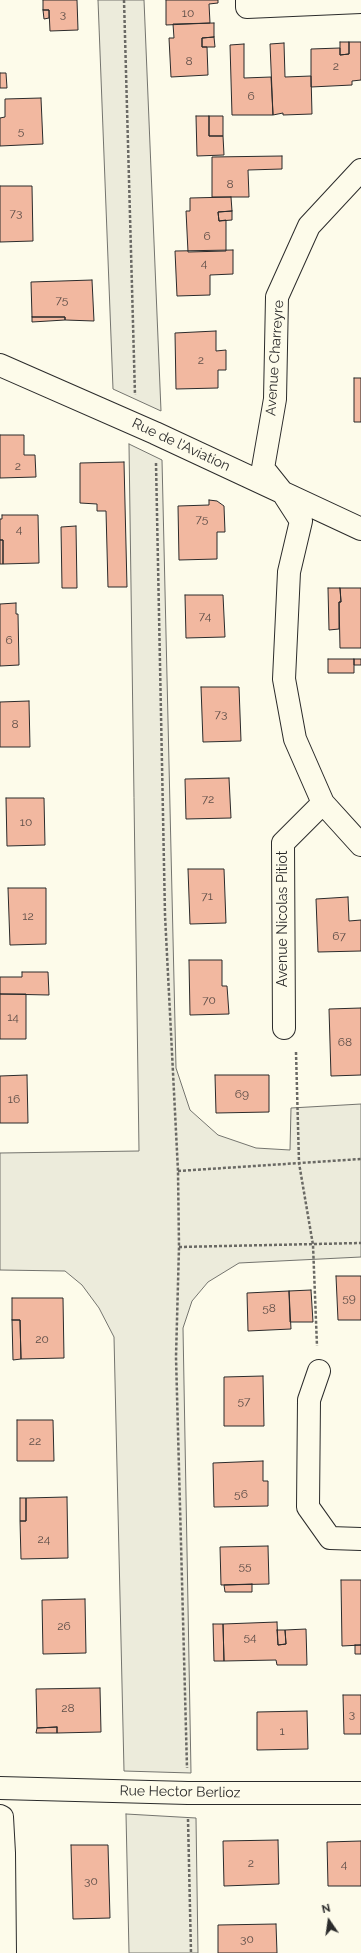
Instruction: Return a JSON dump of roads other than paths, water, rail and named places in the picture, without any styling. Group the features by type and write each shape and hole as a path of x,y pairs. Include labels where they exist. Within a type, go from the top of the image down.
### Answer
{"street":[{"path":"247,0 247,7 359,1"},
{"name":"Avenue Charreyre","path":"283,493 263,468 275,399 277,297 309,226 361,170"},
{"name":"Rue de l'Aviation","path":"0,365 155,433 361,529"},
{"path":"283,493 301,521 289,572 284,679 295,740 323,803 361,845"},
{"name":"Avenue Nicolas Pitiot","path":"284,1028 283,843 323,803"},
{"path":"319,1371 309,1400 308,1507 330,1538 361,1539"},
{"name":"Rue Hector Berlioz","path":"0,1788 188,1793 361,1793"},
{"path":"0,1816 2,1818 4,1853 4,1940"}]}
